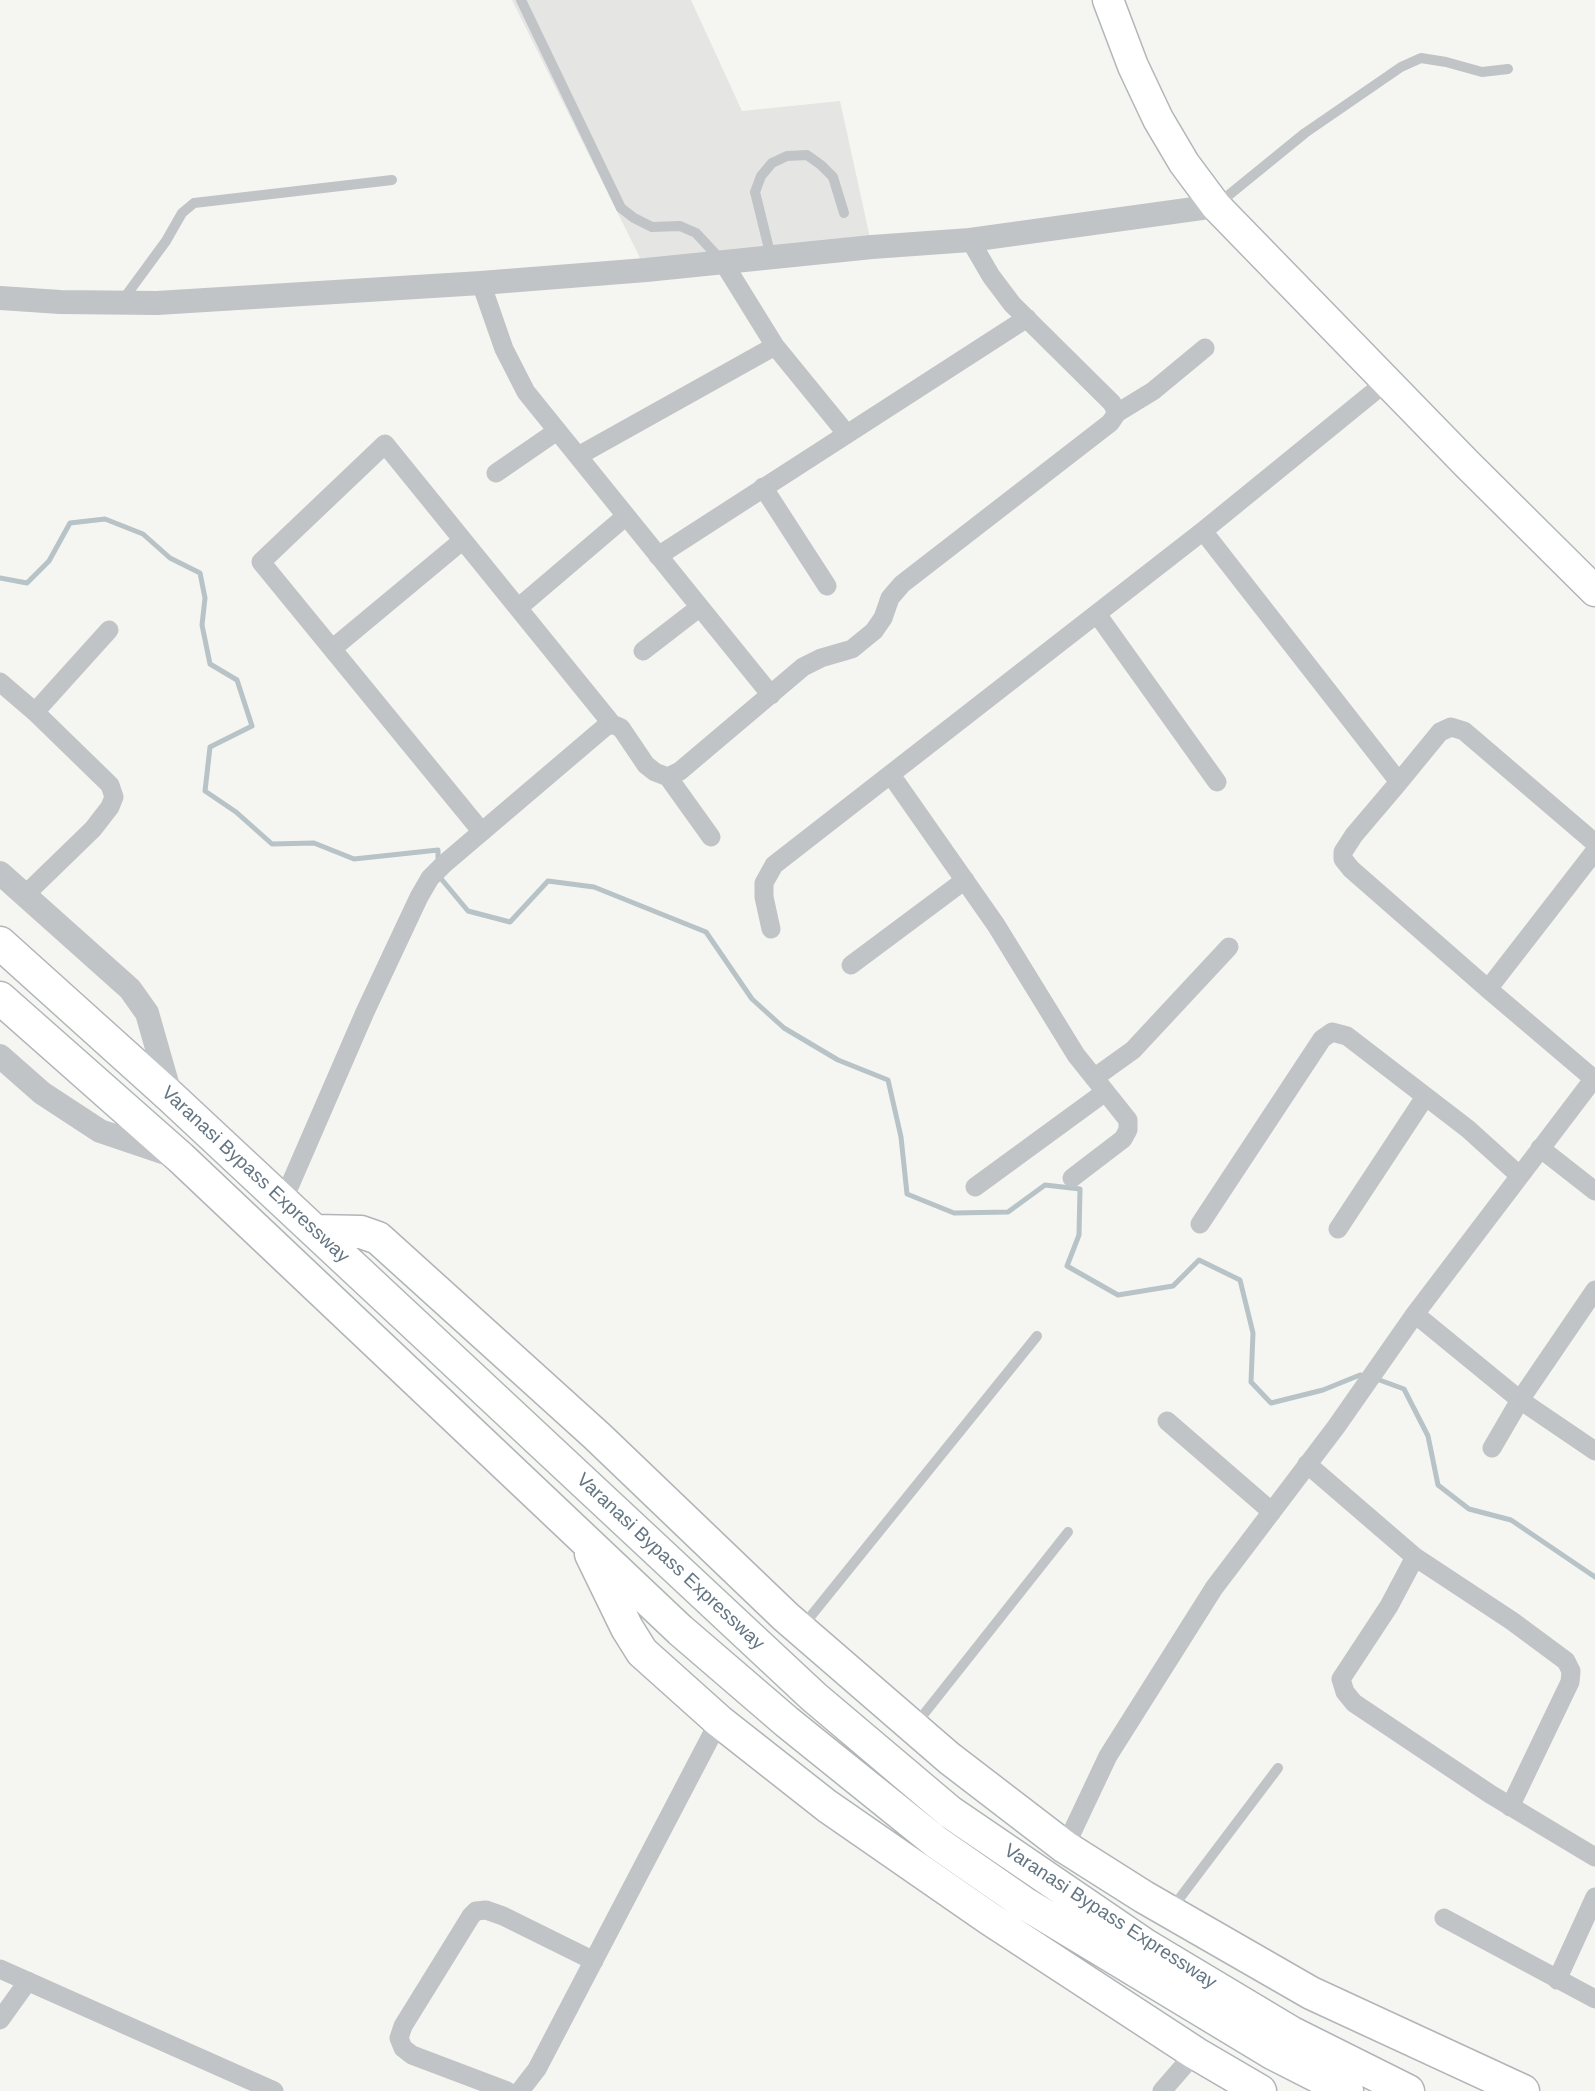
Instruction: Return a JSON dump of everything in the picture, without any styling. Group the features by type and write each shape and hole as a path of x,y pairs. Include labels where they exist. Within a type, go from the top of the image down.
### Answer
{"highway":[{"name":"Varanasi Bypass Expressway","path":"0,943 171,1097 814,1697 950,1812 1146,1945 1292,2033 1408,2091"},
{"name":"Varanasi Bypass Expressway","path":"0,998 181,1158 680,1630 777,1714 936,1842 1024,1903 1274,2054 1347,2091"},
{"path":"315,1231 361,1232 378,1238 597,1436 800,1629 949,1758 1065,1847 1170,1912 1311,1993 1523,2091"},
{"path":"580,1534 627,1628 642,1652 719,1721 838,1814 1013,1935 1195,2053 1260,2091"}],"main road":[{"path":"1108,0 1133,66 1158,119 1184,163 1216,206 1386,382 1595,591"}],"street":[{"path":"0,298 157,303 481,284 970,240 1216,206"},
{"path":"970,240 991,276 1012,304 1112,403 1117,413"},
{"path":"723,262 775,346 846,433"},
{"path":"481,284 515,375 526,392 771,695"},
{"path":"658,556 1027,318"},
{"path":"578,456 775,346"},
{"path":"668,777 680,771 803,667 821,658 852,649 874,631 883,618 890,598 902,584 1110,423 1117,413 1153,391 1205,348"},
{"path":"771,929 764,897 764,883 774,865 1203,531 1386,382"},
{"path":"496,473 557,431"},
{"path":"482,832 261,562 385,444 612,724 621,728 628,736 646,765 668,777 711,837"},
{"path":"763,487 827,586"},
{"path":"518,608 626,516"},
{"path":"1203,531 1399,782"},
{"path":"332,649 463,541"},
{"path":"643,651 700,607"},
{"path":"1097,614 1217,782"},
{"path":"35,712 109,630"},
{"path":"0,682 110,785 114,797 110,807 93,829 25,895"},
{"path":"283,1201 365,1012 419,897 437,871 605,727 612,724"},
{"path":"1065,1847 1108,1756 1214,1588 1363,1390 1415,1314 1595,1079 1351,869 1343,859 1343,852 1354,835 1440,732 1451,727 1464,731 1595,843"},
{"path":"891,775 996,925 1076,1055 1128,1120 1128,1130 1123,1139 1072,1178"},
{"path":"1488,989 1595,850"},
{"path":"0,873 130,989 147,1013 171,1097"},
{"path":"851,965 965,880"},
{"path":"975,1187 1100,1085 1229,947"},
{"path":"1200,1224 1322,1039 1332,1032 1347,1036 1468,1129 1520,1176"},
{"path":"0,1056 42,1093 100,1131 181,1158"},
{"path":"1338,1229 1425,1097"},
{"path":"1540,1148 1595,1191"},
{"path":"1492,1448 1520,1400 1595,1290"},
{"path":"1415,1314 1520,1400 1595,1451"},
{"path":"1167,1421 1272,1512"},
{"path":"1307,1464 1415,1557 1566,1661 1571,1671 1570,1682 1510,1807"},
{"path":"1415,1557 1389,1606 1341,1679 1345,1692 1354,1703 1510,1807 1595,1857"},
{"path":"520,2091 537,2069 719,1721"},
{"path":"1557,1980 1595,1897"},
{"path":"507,2091 474,2086 412,2056 403,2048 399,2038 403,2026 471,1916 476,1911 486,1910 503,1916 594,1961"},
{"path":"1444,1918 1595,1999"},
{"path":"0,1969 274,2091"},
{"path":"0,2020 29,1981"},
{"path":"1162,2091 1195,2053"}],"lane":[{"path":"521,0 621,208 652,227 680,226 695,233 723,262"},
{"path":"1216,206 1305,133 1401,67 1421,58 1482,72 1508,69"},
{"path":"771,258 755,192 761,176 772,163 787,156 807,155 833,177 844,212"},
{"path":"121,302 166,241 182,213 194,203 392,180"},
{"path":"800,1629 1037,1336"},
{"path":"914,1727 1068,1532"},
{"path":"1170,1912 1278,1768"}],"shaded area":[{"path":"512,0 691,0 742,111 840,101 872,247 646,270"}],"waterway":[{"path":"0,578 27,583 49,561 70,523 105,519 143,534 170,558 200,573 205,598 202,625 210,664 237,680 252,726 210,747 205,791 236,812 272,844 314,843 354,859 438,850 438,862"},
{"path":"438,875 468,911 510,922 548,881 594,887 706,932 752,999 784,1028 838,1060 888,1080 901,1137 907,1194 954,1213 1008,1212 1045,1185 1080,1189 1079,1235 1067,1266 1118,1295 1173,1286 1199,1260 1240,1280 1253,1333 1251,1382 1271,1403 1364,1376"},
{"path":"1374,1378 1404,1389 1428,1436 1438,1485 1469,1509 1511,1520 1595,1577"}]}
